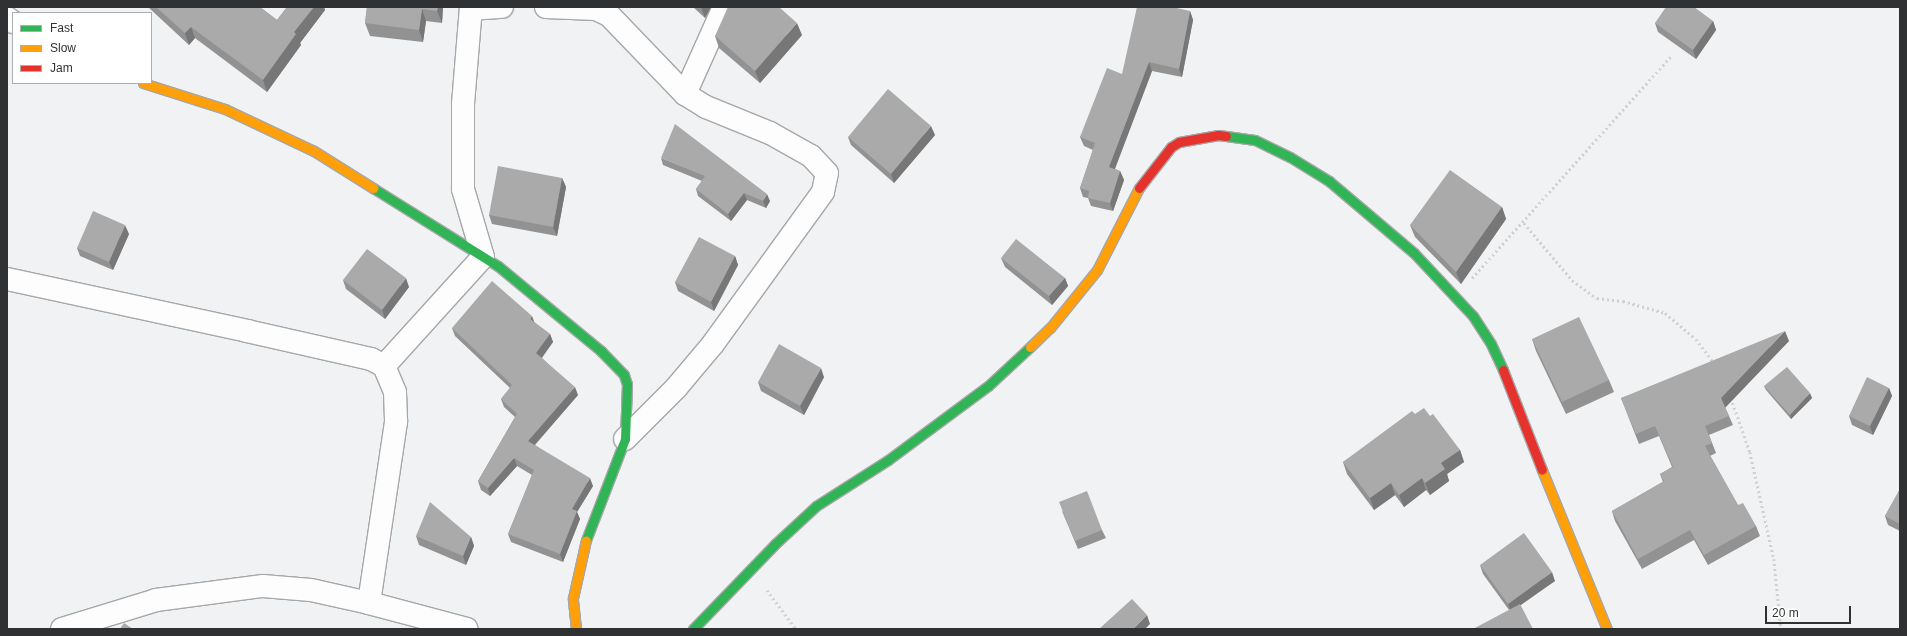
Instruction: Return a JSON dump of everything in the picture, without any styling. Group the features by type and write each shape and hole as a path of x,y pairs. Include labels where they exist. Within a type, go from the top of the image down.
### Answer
{"street":[{"path":"483,257 469,214 463,189 463,104 471,8 502,7"},
{"path":"546,7 596,9 609,15 685,94 706,107 770,134 812,156 827,174 827,182 823,192 713,344 676,388 625,439"},
{"path":"685,94 724,7"},
{"path":"147,84 225,109 314,151 498,266 601,351 624,375 627,384 625,439 588,532 573,598 574,621 576,629"},
{"path":"693,629 752,568 816,506 888,460 988,386 1050,328 1097,270 1142,183 1171,147 1179,142 1218,135 1255,140 1290,157 1329,181 1408,248 1454,298 1473,316 1494,350 1607,629"},
{"path":"384,366 483,257"},
{"path":"7,279 270,336 371,360 384,366 395,392 396,422 369,603"},
{"path":"62,629 156,600 263,586 311,590 369,603 467,629"}],"path":[{"path":"1454,298 1524,223 1670,57"},
{"path":"1524,223 1572,280 1597,298 1623,301 1665,312 1696,339 1716,367"},
{"path":"1730,393 1750,452 1774,559 1781,629"},
{"path":"752,568 796,629"}],"building":[{"path":"156,7 260,7 277,20 287,7 314,7 294,32 296,34 263,80 191,27 185,33"},
{"path":"367,7 438,7 437,11 422,9 419,30 365,23"},
{"path":"728,7 779,7 797,23 755,71 715,36"},
{"path":"1137,7 1172,7 1190,11 1179,69 1149,62 1109,167 1120,171 1110,203 1088,198 1089,191 1080,188 1095,143 1080,137 1107,68 1122,74"},
{"path":"1666,7 1694,7 1713,21 1693,50 1655,23"},
{"path":"888,89 931,126 891,174 848,137"},
{"path":"675,124 767,194 763,201 744,193 728,214 696,189 705,176 661,158"},
{"path":"498,166 562,178 553,227 489,215"},
{"path":"1450,170 1502,207 1456,272 1410,225"},
{"path":"93,211 125,225 109,262 77,248"},
{"path":"699,237 735,256 711,302 675,282"},
{"path":"1016,239 1065,278 1049,296 1001,258"},
{"path":"367,249 406,278 382,310 343,280"},
{"path":"492,281 532,316 530,319 550,334 536,353 575,387 528,441 590,478 572,509 577,511 560,554 508,534 534,470 514,458 488,488 478,481 517,414 501,399 512,385 452,328"},
{"path":"1579,317 1609,380 1562,402 1532,339"},
{"path":"1785,331 1721,398 1729,416 1705,426 1712,443 1705,446 1738,505 1743,503 1756,526 1704,555 1690,530 1638,559 1612,511 1664,481 1660,474 1673,467 1655,426 1636,434 1621,398"},
{"path":"779,344 821,368 800,406 758,382"},
{"path":"1787,367 1810,393 1790,415 1764,386"},
{"path":"1867,377 1889,388 1870,426 1849,416"},
{"path":"1424,408 1430,416 1433,414 1460,450 1441,463 1445,469 1425,483 1422,478 1399,495 1391,483 1370,498 1343,462 1412,411 1415,414"},
{"path":"1900,489 1900,524 1885,516"},
{"path":"1087,491 1102,530 1075,541 1059,502"},
{"path":"430,502 471,537 463,556 416,536"},
{"path":"1524,533 1552,572 1508,604 1480,565"},
{"path":"1132,599 1147,615 1133,629 1099,629"},
{"path":"1520,604 1533,629 1473,629"},
{"path":"124,623 133,629 120,629"}],"traffic: fast":[{"path":"1226,136 1255,140 1290,157 1329,181 1414,253 1473,316 1491,344 1503,370"},
{"path":"373,188 498,266 601,351 624,375 627,384 625,439 586,540"},
{"path":"693,629 775,544 816,506 888,460 988,386 1030,347"}],"traffic: slow":[{"path":"146,84 225,109 314,151 373,188"},
{"path":"1030,347 1050,328 1097,270 1139,188"},
{"path":"1542,470 1607,629"},
{"path":"576,629 573,598 586,540"}],"traffic: jam":[{"path":"1139,188 1171,147 1179,142 1218,135 1226,136"},
{"path":"1503,370 1542,470"}]}
